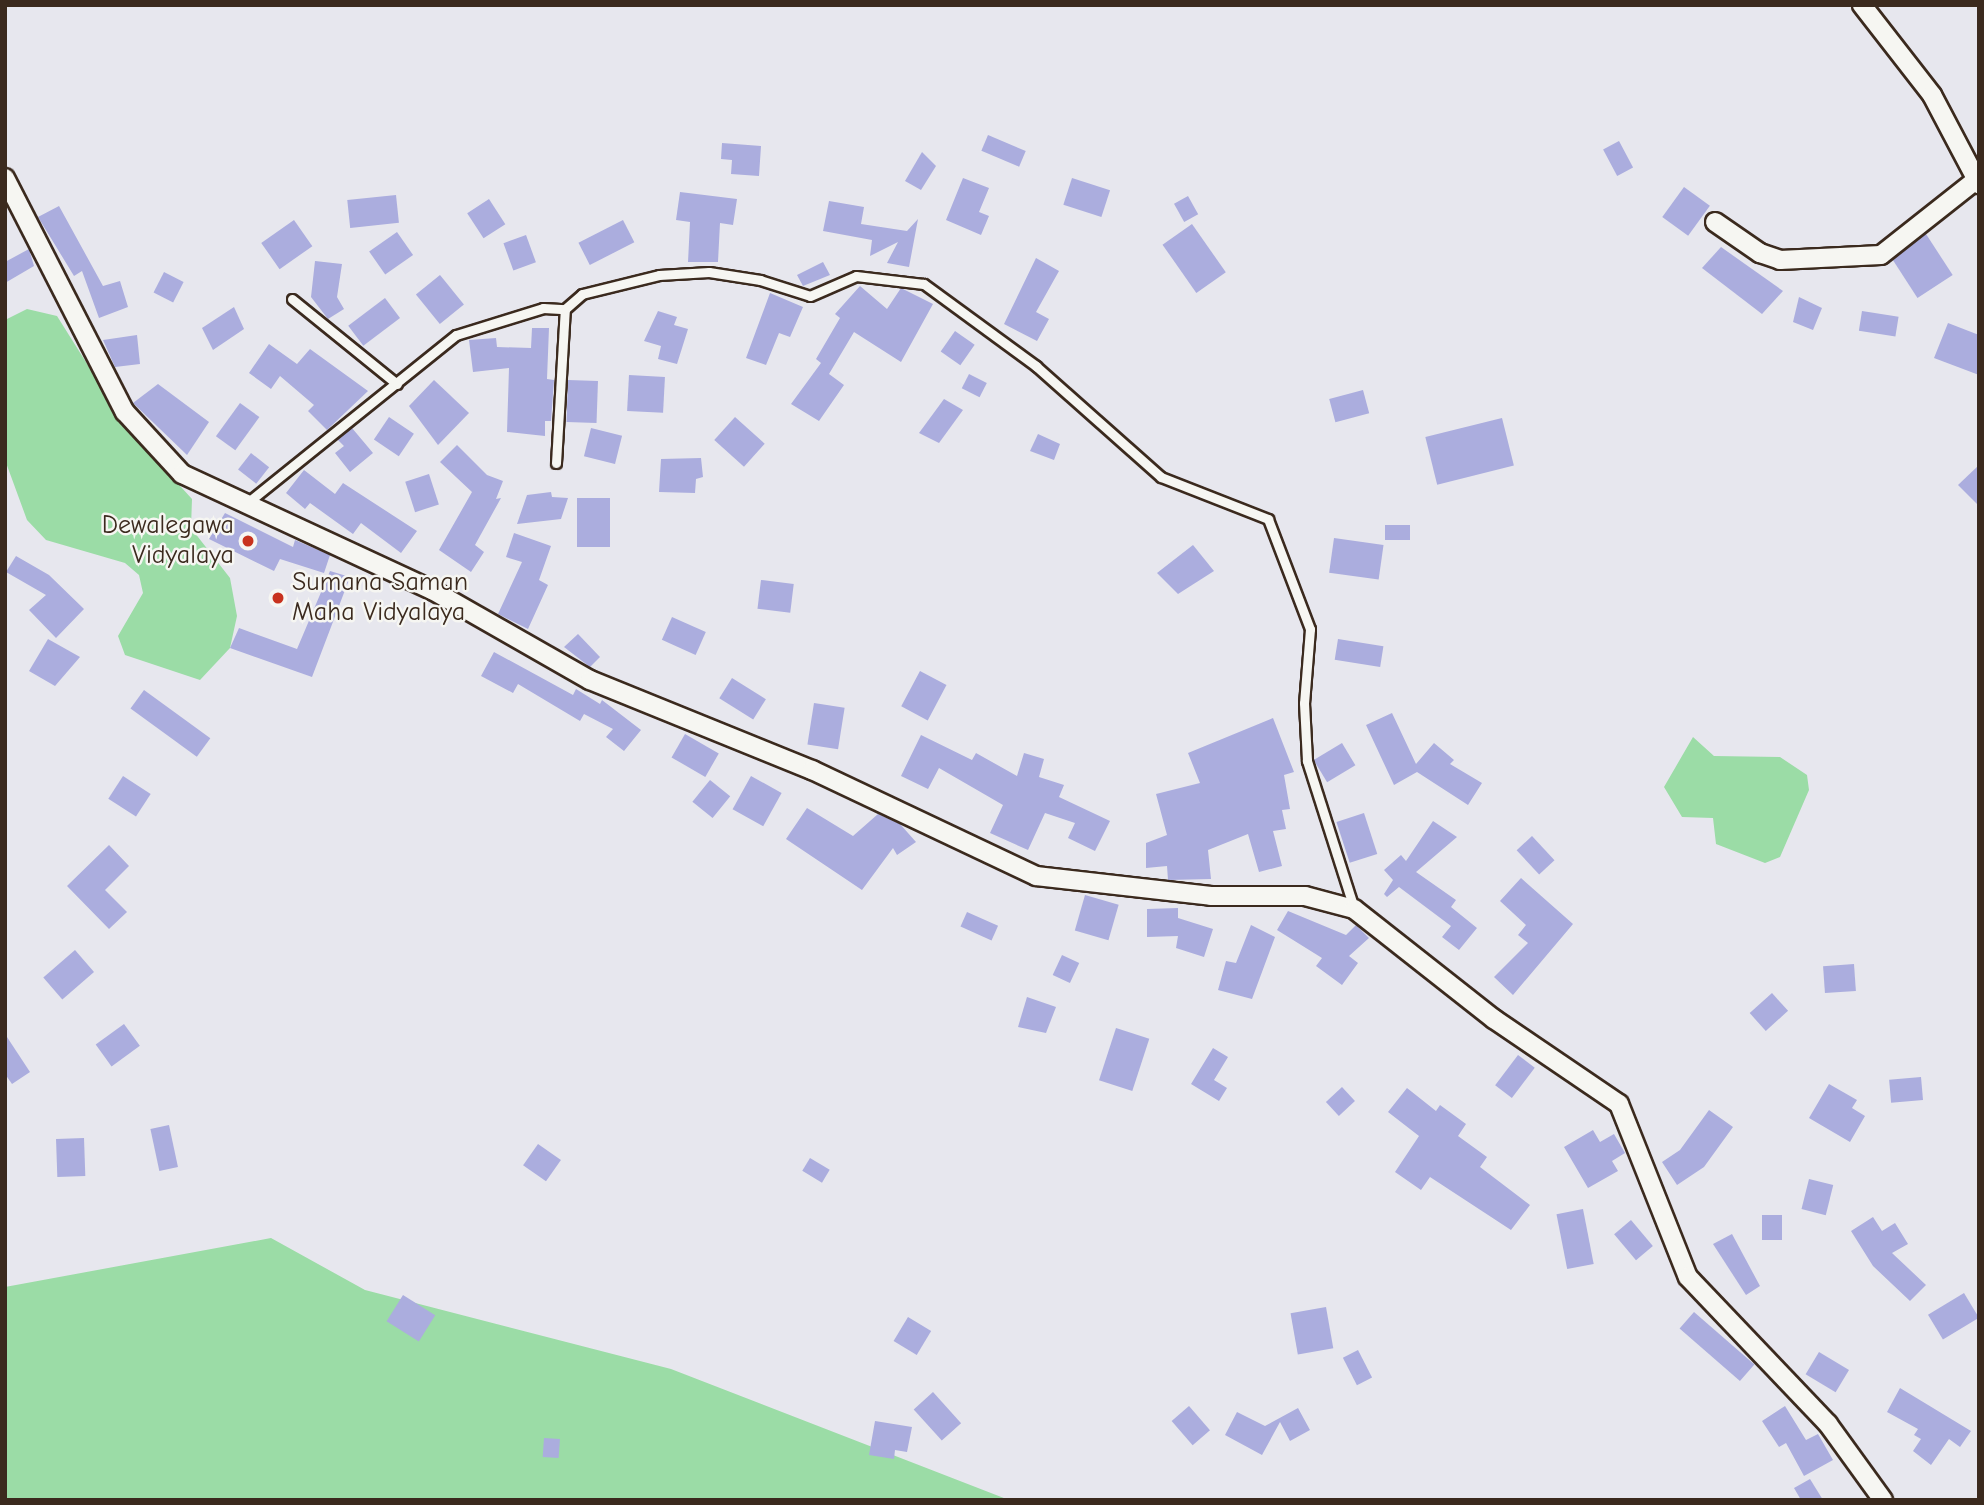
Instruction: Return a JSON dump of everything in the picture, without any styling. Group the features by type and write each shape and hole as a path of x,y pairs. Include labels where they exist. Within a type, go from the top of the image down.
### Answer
{"street":[{"path":"1715,222 1760,253 1780,260 1881,254 1978,182 1932,95 1862,5"},
{"path":"5,178 125,412 182,474 432,590 590,680 812,770 1036,876 1211,896 1305,896 1354,909 1494,1018 1619,1104 1688,1277 1828,1424 1883,1500"}],"lane":[{"path":"246,504 456,335 543,308 565,309 582,294 659,275 709,272 760,279 810,296 856,276 924,284 1036,366 1161,477 1268,519 1310,629 1304,703 1307,761 1354,909"},
{"path":"292,299 397,384"},
{"path":"556,463 565,309"}],"green space":[{"path":"27,309 57,316 128,429 192,499 191,528 230,578 237,616 230,648 200,680 125,655 118,636 143,593 139,575 125,563 46,540 27,520 5,460 5,320"},
{"path":"1693,737 1714,756 1780,757 1807,775 1809,790 1780,857 1765,863 1716,844 1713,818 1682,817 1664,787"},
{"path":"271,1238 365,1290 671,1369 1009,1500 5,1500 5,1287"}],"building":[{"path":"988,135 1026,151 1019,167 981,151"},
{"path":"1619,141 1633,167 1617,176 1603,149"},
{"path":"722,143 761,146 759,176 731,174 732,160 721,159"},
{"path":"922,152 936,166 921,190 905,181"},
{"path":"963,178 989,188 979,212 989,216 981,235 946,220"},
{"path":"1072,178 1110,190 1101,217 1063,205"},
{"path":"1684,187 1710,206 1688,236 1662,217"},
{"path":"680,192 737,199 733,225 720,223 718,262 688,262 690,222 676,220"},
{"path":"396,195 399,223 350,228 347,200"},
{"path":"1188,196 1198,214 1184,222 1174,204"},
{"path":"489,199 505,224 484,238 467,213"},
{"path":"829,201 864,207 861,224 907,231 918,219 909,267 887,263 898,242 870,256 872,240 823,231"},
{"path":"59,206 103,286 120,281 128,307 99,318 82,271 74,276 38,217"},
{"path":"294,220 312,246 280,269 261,243"},
{"path":"623,220 634,242 590,265 578,243"},
{"path":"1192,224 1226,272 1196,293 1163,245"},
{"path":"397,232 413,255 385,274 369,252"},
{"path":"1926,234 1953,275 1917,298 1891,257"},
{"path":"526,235 536,262 513,270 503,243"},
{"path":"1721,247 1783,291 1762,314 1702,268"},
{"path":"29,249 34,266 5,283 5,262"},
{"path":"1036,258 1059,271 1036,312 1049,319 1037,341 1004,324"},
{"path":"315,261 342,264 337,297 344,309 328,319 311,297"},
{"path":"823,262 830,275 803,286 797,275"},
{"path":"164,272 184,282 173,302 154,292"},
{"path":"440,275 464,305 440,324 416,295"},
{"path":"860,286 887,309 901,288 933,304 901,362 854,332 829,374 844,385 819,421 791,404 821,363 816,359 840,318 835,314"},
{"path":"770,293 803,307 790,337 779,333 766,365 746,358"},
{"path":"1799,297 1822,308 1813,330 1793,322"},
{"path":"385,298 400,318 363,346 348,326"},
{"path":"234,307 244,329 213,350 202,328"},
{"path":"658,311 677,317 674,325 688,329 677,364 658,359 661,346 644,341"},
{"path":"1862,311 1899,317 1895,337 1859,331"},
{"path":"1948,323 1979,335 1979,375 1934,358"},
{"path":"532,328 549,328 547,379 554,380 551,421 545,421 545,436 507,432 509,368 473,372 469,340 496,338 497,347 531,348"},
{"path":"955,331 975,345 960,365 941,351"},
{"path":"137,335 140,364 115,367 103,340"},
{"path":"269,344 297,364 310,349 368,391 327,430 308,411 314,405 280,376 271,389 249,373"},
{"path":"969,374 987,383 980,397 962,388"},
{"path":"629,375 665,377 663,413 627,411"},
{"path":"434,380 469,413 438,445 409,406"},
{"path":"568,380 598,381 597,423 567,422"},
{"path":"158,384 209,422 187,455 133,403"},
{"path":"1363,390 1369,413 1335,422 1329,399"},
{"path":"944,399 963,410 939,443 919,433"},
{"path":"240,403 259,417 235,450 216,436"},
{"path":"389,417 414,434 399,456 374,439"},
{"path":"735,417 765,444 744,467 714,440"},
{"path":"1502,418 1514,466 1437,485 1425,437"},
{"path":"352,428 373,453 350,472 335,453 344,446 337,439"},
{"path":"591,428 622,436 615,464 584,456"},
{"path":"1038,434 1060,444 1054,460 1030,451"},
{"path":"457,445 487,475 503,481 496,499 501,498 475,545 484,552 471,572 439,550 472,492 440,462"},
{"path":"251,453 269,467 256,484 238,470"},
{"path":"701,458 703,477 696,479 695,493 659,492 661,459"},
{"path":"1979,465 1979,506 1958,485"},
{"path":"304,470 335,494 343,483 417,531 401,553 361,523 353,534 310,503 305,509 286,493"},
{"path":"429,474 439,504 415,512 405,482"},
{"path":"551,492 552,497 568,498 561,519 517,524 527,495"},
{"path":"577,498 610,498 610,547 577,547"},
{"name":"Dewalegawa Vidyalaya","path":"225,513 293,547 295,540 330,555 324,573 280,559 274,571 209,539"},
{"path":"1385,525 1410,525 1410,540 1385,540"},
{"path":"514,533 551,546 539,580 548,585 528,629 498,614 522,562 506,557"},
{"path":"1334,538 1384,545 1379,580 1329,573"},
{"path":"1193,545 1214,571 1178,594 1157,573"},
{"path":"16,556 49,575 84,609 56,638 29,610 46,595 6,572"},
{"path":"330,571 350,577 312,677 230,648 239,628 297,649"},
{"path":"761,580 794,584 790,613 757,609"},
{"path":"672,617 706,632 696,655 662,640"},
{"path":"578,634 600,657 590,667 564,647"},
{"path":"48,639 80,657 55,686 29,671"},
{"path":"1338,639 1383,646 1380,667 1335,660"},
{"path":"494,652 573,695 576,689 600,704 602,700 641,730 624,751 606,737 613,729 584,714 580,721 518,684 513,693 481,676"},
{"path":"920,671 946,685 928,720 901,706"},
{"path":"732,678 766,699 753,720 719,698"},
{"path":"144,690 210,738 197,757 130,709"},
{"path":"814,703 845,708 838,749 807,744"},
{"path":"1392,713 1416,764 1434,743 1454,760 1450,764 1482,783 1468,805 1417,772 1394,785 1366,725"},
{"path":"1273,718 1294,772 1284,775 1290,809 1282,810 1286,829 1273,831 1282,866 1259,872 1248,834 1208,850 1211,879 1168,880 1167,866 1146,868 1146,843 1167,835 1156,794 1200,783 1188,753"},
{"path":"685,734 719,754 705,777 672,757"},
{"path":"921,735 972,760 976,753 1017,776 1024,753 1044,759 1039,777 1064,785 1059,797 1110,821 1095,851 1068,838 1075,823 1045,813 1028,850 990,833 1003,805 939,768 928,789 901,776"},
{"path":"1342,743 1355,765 1327,782 1314,760"},
{"path":"123,776 151,794 136,817 108,799"},
{"path":"751,776 782,793 763,826 733,809"},
{"path":"710,780 730,796 713,818 692,802"},
{"path":"807,808 853,836 878,814 900,824 916,842 897,855 893,848 862,890 786,839"},
{"path":"1364,813 1377,854 1350,863 1336,822"},
{"path":"1433,821 1457,837 1416,872 1456,900 1451,907 1477,928 1459,950 1442,937 1451,926 1399,887 1387,897 1384,894 1393,880 1384,870 1401,855 1406,861"},
{"path":"1532,836 1555,860 1539,874 1517,850"},
{"path":"109,845 129,866 105,890 127,912 109,929 67,886"},
{"path":"1521,878 1573,924 1513,995 1494,977 1528,943 1518,935 1526,925 1500,901"},
{"path":"1085,895 1119,905 1108,940 1075,931"},
{"path":"1178,908 1178,918 1213,929 1204,957 1176,948 1178,936 1147,937 1147,909"},
{"path":"1288,911 1346,935 1356,925 1369,938 1349,956 1358,963 1342,985 1316,966 1322,958 1277,930"},
{"path":"967,912 998,926 992,940 960,927"},
{"path":"1251,925 1275,937 1252,999 1218,990 1226,961 1236,963"},
{"path":"75,950 94,972 62,999 43,978"},
{"path":"1062,955 1079,963 1070,983 1053,975"},
{"path":"1854,964 1856,991 1825,993 1823,966"},
{"path":"1772,993 1788,1011 1766,1031 1750,1013"},
{"path":"1027,997 1056,1007 1046,1033 1018,1027"},
{"path":"124,1024 140,1046 112,1066 96,1045"},
{"path":"1116,1028 1149,1039 1132,1091 1099,1080"},
{"path":"5,1034 30,1072 12,1084 5,1074"},
{"path":"1213,1048 1228,1057 1214,1080 1227,1088 1219,1101 1191,1084"},
{"path":"1518,1055 1535,1068 1512,1098 1495,1085"},
{"path":"1921,1077 1923,1100 1891,1103 1889,1080"},
{"path":"1829,1084 1857,1100 1852,1108 1865,1116 1850,1142 1809,1118"},
{"path":"1342,1087 1355,1101 1339,1116 1326,1102"},
{"path":"1407,1088 1436,1111 1440,1105 1466,1124 1458,1136 1487,1157 1480,1167 1530,1205 1511,1230 1430,1177 1421,1190 1395,1172 1419,1136 1388,1112"},
{"path":"1709,1110 1733,1127 1704,1167 1677,1185 1662,1162 1680,1150"},
{"path":"169,1125 178,1167 159,1171 150,1129"},
{"path":"1593,1130 1600,1142 1614,1134 1625,1153 1612,1161 1618,1171 1588,1188 1564,1147"},
{"path":"84,1138 85,1176 57,1177 56,1139"},
{"path":"538,1144 561,1160 546,1181 523,1165"},
{"path":"810,1158 830,1170 822,1183 802,1171"},
{"path":"1809,1179 1833,1185 1826,1215 1802,1209"},
{"path":"1583,1209 1594,1264 1567,1269 1556,1214"},
{"path":"1762,1215 1782,1215 1782,1240 1762,1240"},
{"path":"1873,1217 1882,1231 1895,1223 1908,1244 1892,1253 1926,1285 1910,1301 1873,1266 1851,1231"},
{"path":"1631,1220 1653,1246 1636,1260 1614,1234"},
{"path":"1732,1234 1760,1286 1746,1295 1713,1244"},
{"path":"1964,1293 1979,1318 1943,1339 1928,1315"},
{"path":"403,1295 435,1315 419,1341 387,1321"},
{"path":"1326,1307 1333,1348 1298,1355 1291,1313"},
{"path":"1694,1312 1754,1364 1740,1381 1680,1329"},
{"path":"908,1317 931,1331 917,1355 894,1341"},
{"path":"1358,1350 1372,1378 1357,1385 1343,1358"},
{"path":"1819,1352 1849,1370 1836,1392 1806,1374"},
{"path":"1900,1388 1971,1431 1960,1447 1949,1439 1931,1465 1913,1451 1921,1439 1914,1435 1918,1429 1887,1412"},
{"path":"933,1392 961,1423 942,1441 914,1409"},
{"path":"1189,1406 1210,1430 1193,1445 1172,1421"},
{"path":"1785,1406 1806,1440 1818,1434 1833,1460 1804,1476 1786,1443 1779,1447 1762,1421"},
{"path":"1298,1408 1310,1430 1290,1441 1280,1422 1262,1455 1225,1435 1237,1412 1265,1426"},
{"path":"875,1421 912,1427 907,1452 895,1450 894,1459 869,1455"},
{"path":"544,1438 560,1439 559,1458 543,1457"},
{"path":"1810,1479 1823,1500 1801,1500 1794,1488"}],"place":[{"name":"Dewalegawa Vidyalaya","path":"248,541"},
{"name":"Sumana Saman Maha Vidyalaya","path":"278,598"}]}
